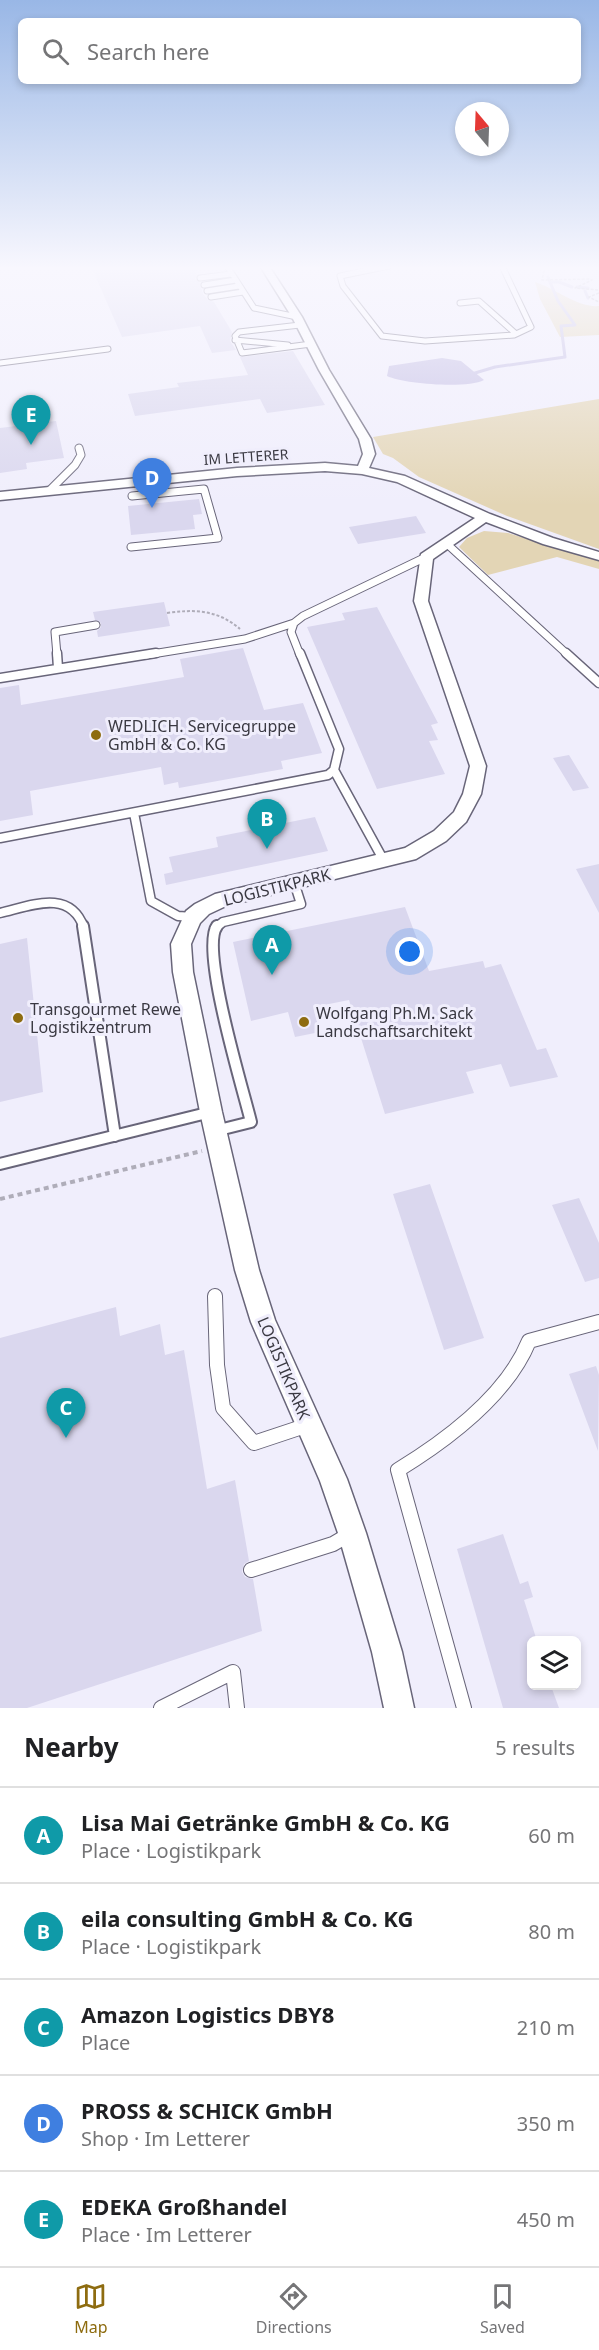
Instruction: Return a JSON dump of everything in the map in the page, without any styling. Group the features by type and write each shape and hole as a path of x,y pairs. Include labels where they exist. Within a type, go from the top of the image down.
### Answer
{"street":[{"path":"312,346 365,439 369,454 362,470"},
{"name":"IM LETTERER","path":"0,496 162,478 296,468 362,470 402,479 485,517"},
{"path":"426,557 485,517 548,541 599,556"},
{"name":"LOGISTIKPARK","path":"399,1708 387,1652 352,1533 333,1479 262,1322 247,1270 214,1130 181,957 183,935 194,917 213,903 232,896 410,854 440,836 460,818 472,794 478,766 421,601 426,557"}],"lane":[{"path":"238,346 242,353 293,346"},
{"path":"0,363 108,349"},
{"path":"50,490 75,465 81,455 79,448"},
{"path":"162,478 165,494"},
{"path":"131,547 218,538 204,489 132,496"},
{"path":"446,543 599,683"},
{"path":"0,678 251,637 294,623 320,607 426,557"},
{"path":"294,623 291,632 339,749 334,770 384,861"},
{"path":"58,668 55,632 96,625"},
{"path":"0,838 321,778 334,770"},
{"path":"134,813 151,901 178,916 194,917"},
{"path":"0,1164 115,1136 214,1130 251,1122 221,1003 213,960 212,939 215,928 223,922 301,904 294,882"},
{"path":"0,913 58,903 68,904 80,915 85,932 115,1136"},
{"path":"215,1296 216,1365 223,1408 254,1443 308,1425"},
{"path":"464,1708 398,1470 432,1449 478,1411 511,1377 529,1341 599,1322"},
{"path":"251,1570 333,1544 352,1533"},
{"path":"161,1708 233,1672 237,1708"}],"path":[{"path":"166,613 206,611 232,620 251,637"},
{"path":"0,1199 214,1130"}],"shaded area":[{"path":"442,358 461,361 484,380 476,383 450,385 407,381 387,376 389,366"},
{"path":"599,399 599,549 507,516 419,477 393,458 383,454 373,437"},
{"path":"484,531 508,533 599,561 599,569 557,557 488,575 459,547 467,538"}],"building":[{"path":"209,346 233,346 236,350 212,353"},
{"path":"293,351 325,405 267,413 260,399 135,416 128,394 179,387 177,383 248,375 240,357"},
{"path":"56,421 64,458 26,463 27,469 0,473 0,428"},
{"path":"199,499 202,514 193,515 195,529 131,535 128,506"},
{"path":"416,516 426,533 358,544 349,527"},
{"path":"164,602 170,626 98,637 97,631 101,623 95,620 93,612"},
{"path":"377,607 438,723 431,725 438,740 429,741 445,774 377,789 307,627 345,620 342,613"},
{"path":"243,648 264,710 303,703 322,753 281,761 283,769 179,788 178,782 164,785 161,767 30,791 33,815 0,821 0,688 19,685 21,705 184,677 180,659"},
{"path":"569,755 589,788 573,791 553,758"},
{"path":"315,817 328,851 166,885 164,874 173,872 169,857 218,847 216,837"},
{"path":"599,864 599,913 576,869"},
{"path":"405,907 429,971 483,961 485,968 501,964 537,1050 546,1048 558,1077 510,1087 501,1064 466,1072 474,1093 385,1114 349,1000 324,1005 314,1010 320,1032 295,1037 288,1012 251,1021 233,942"},
{"name":"Transgourmet Rewe Logistikzentrum","path":"27,938 43,1092 0,1102 0,944"},
{"path":"430,1184 484,1338 444,1350 393,1194"},
{"path":"579,1198 599,1243 599,1278 585,1282 552,1205"},
{"path":"116,1307 120,1336 160,1324 165,1355 184,1350 207,1489 235,1480 249,1561 244,1564 242,1572 245,1577 253,1579 262,1631 27,1708 0,1708 0,1338"},
{"path":"596,1366 599,1375 598,1451 569,1374"},
{"path":"503,1534 520,1584 528,1581 533,1597 524,1600 535,1636 527,1636 527,1690 552,1690 559,1708 503,1708 457,1549"}],"waterway":[{"path":"475,373 495,367 565,357 564,346"}],"place":[{"name":"EDEKA Großhandel","path":"31,445"},
{"name":"PROSS & SCHICK GmbH","path":"152,508"},
{"name":"WEDLICH. Servicegruppe GmbH & Co. KG","path":"96,735"},
{"name":"eila consulting GmbH & Co. KG","path":"267,849"},
{"name":"Lisa Mai Getränke GmbH & Co. KG","path":"272,975"},
{"name":"Transgourmet Rewe Logistikzentrum","path":"18,1018"},
{"name":"Wolfgang Ph.M. Sack Landschaftsarchitekt","path":"304,1022"},
{"name":"Amazon Logistics DBY8","path":"66,1438"}]}
